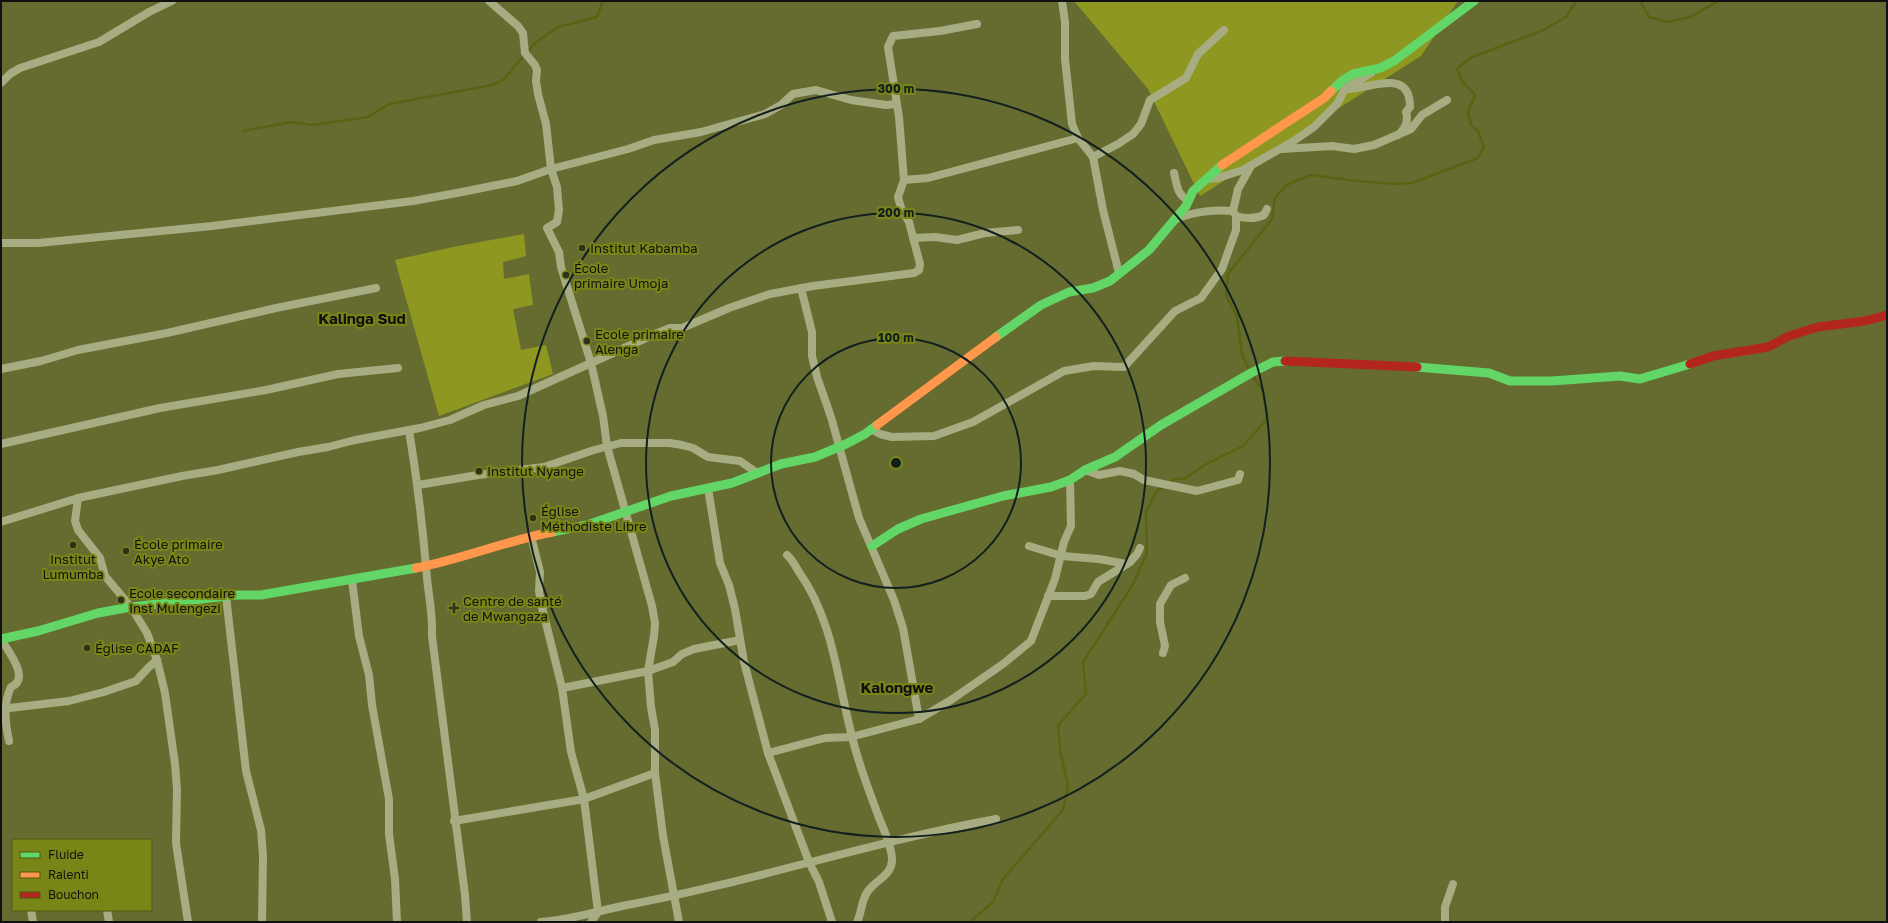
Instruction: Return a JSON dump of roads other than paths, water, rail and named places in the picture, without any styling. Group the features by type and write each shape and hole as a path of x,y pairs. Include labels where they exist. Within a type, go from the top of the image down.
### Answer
{"street":[{"path":"1,83 10,74 20,68 99,42 149,12 172,1"},
{"path":"489,1 518,26 523,33 525,54 537,70 536,81 546,124 551,169 557,187 559,210 557,222 546,228 559,252 561,267 591,363 603,416 607,446 624,513 638,555 655,623 651,664 648,671 651,707 655,730 655,772 673,897 679,922"},
{"path":"1062,1 1065,22 1065,59 1072,124 1078,138 1093,157 1103,210 1119,273"},
{"path":"9,741 3,709 11,687 20,679 19,671 1,639 38,631 98,613 131,607 226,596 261,595 426,566 489,550 531,536 587,526 671,496 732,483 781,464 815,456 840,447 871,429 962,361 1041,305 1069,292 1104,285 1149,250 1176,219 1193,191 1220,166 1324,98 1346,89 1394,61 1474,1"},
{"path":"1,522 78,498 328,447 366,437 409,430 450,420 484,405 518,396 670,328 682,328 730,308 770,294 801,288 914,273 919,270 920,264 909,222 898,197 904,180 899,117 888,47 893,36 940,31 977,24"},
{"path":"1093,157 1133,134 1141,124 1150,100 1186,78 1198,54 1224,30"},
{"path":"1324,98 1337,85 1353,74 1380,68"},
{"path":"1206,179 1234,173 1278,150 1314,127 1337,104 1346,89 1382,82 1392,83 1404,87 1410,96 1410,107 1406,112 1408,118 1404,130 1398,135"},
{"path":"1,243 38,244 212,226 413,201 510,182 551,169 628,149 654,140 701,132 765,114 781,105 793,94 802,92 816,90 851,100 886,105 896,104"},
{"path":"1278,150 1332,146 1354,149 1374,145 1411,129 1422,116 1447,100"},
{"path":"904,180 928,178 1078,138"},
{"path":"871,429 880,434 892,437 934,436 973,422 1064,370 1094,366 1124,368 1175,311 1201,298 1222,269 1236,230 1235,214 1238,189 1252,163"},
{"path":"1174,173 1179,193 1182,197 1188,200"},
{"path":"1176,219 1189,214 1221,210 1243,218 1257,218 1264,215 1267,209"},
{"path":"913,238 935,237 957,240 986,233 1018,230"},
{"path":"1,369 41,361 78,350 167,333 282,306 376,288"},
{"path":"801,288 812,332 813,362 840,447 859,518 894,600 902,628 919,719"},
{"path":"872,546 898,529 922,519 1003,496 1031,492 1051,487 1070,480 1085,470 1116,457 1161,425 1251,372 1279,361 1397,366 1489,373 1510,382 1552,381 1620,376 1640,379 1671,371 1712,356 1768,347 1790,336 1818,327 1887,315"},
{"path":"1,444 39,437 104,420 160,408 266,390 338,374 398,368"},
{"path":"409,430 418,486 433,618 432,636 454,821 465,895 467,922"},
{"path":"418,486 478,475 544,467 607,446 629,443 670,443 682,445 693,448 708,457 740,462 757,473"},
{"path":"1085,470 1092,474 1099,475 1120,471 1134,474 1144,480 1197,491 1238,480 1240,474"},
{"path":"768,753 825,738 851,737 919,719 952,700 1003,664 1031,641 1055,579 1062,556 1064,542 1071,526 1070,480"},
{"path":"708,488 720,563 730,591 740,640 768,753 809,862 820,882 832,922"},
{"path":"78,498 74,521 78,530 100,558 105,576 131,607 147,633 157,660 165,693 174,764 177,790 176,843 188,922"},
{"path":"531,536 540,572 539,591 542,607 562,688 571,752 584,799 598,912 592,922"},
{"path":"1029,546 1062,556 1099,559 1126,564"},
{"path":"1048,596 1085,596 1091,594 1098,582 1126,564 1137,554 1140,548"},
{"path":"787,555 810,587 819,606 839,674 851,737 865,782 888,842 892,858 891,868 885,876 868,890 857,922"},
{"path":"1163,653 1166,646 1160,622 1160,604 1172,585 1185,578"},
{"path":"352,580 359,636 369,675 372,705 388,799 397,922"},
{"path":"226,596 246,771 261,830 263,856 262,922"},
{"path":"562,688 648,671 674,662 682,654 740,640"},
{"path":"3,709 73,700 104,692 136,681 157,660"},
{"path":"454,821 584,799 655,772"},
{"path":"541,922 561,920 673,897 888,842 996,819"},
{"path":"1445,922 1445,907 1453,884"},
{"path":"31,911 33,922"},
{"path":"107,911 108,922"}],"waterway":[{"path":"243,131 292,122 312,125 368,117 389,104 492,85 503,80 535,43 558,27 597,17 603,1"},
{"path":"1249,370 1242,354 1237,317 1226,295 1228,274 1272,219 1275,198 1286,185 1311,175 1357,181 1395,184 1412,183 1478,158 1484,147 1478,131 1471,125 1468,112 1475,95 1462,81 1457,69 1470,58 1541,31 1566,17 1576,1"},
{"path":"1640,1 1649,17 1667,22 1690,17 1719,1"},
{"path":"1169,483 1174,479 1184,479 1208,463 1243,446 1267,419 1263,391 1253,376"},
{"path":"970,922 993,902 1003,879 1063,810 1068,786 1060,751 1058,725 1086,694 1083,662 1132,586 1147,553 1146,512 1156,492 1164,486"}],"place":[{"name":"Institut Kabamba","path":"582,248"},
{"name":"École primaire Umoja","path":"566,275"},
{"name":"Ecole primaire Alenga","path":"587,341"},
{"name":"Institut Nyange","path":"479,471"},
{"name":"Église Méthodiste Libre","path":"533,518"},
{"name":"Institut Lumumba","path":"73,545"},
{"name":"École primaire Akye Ato","path":"126,551"},
{"name":"Ecole secondaire Inst Mulengezi","path":"121,600"},
{"name":"Centre de santé de Mwangaza","path":"454,608"},
{"name":"Église CADAF","path":"87,648"}],"district":[{"name":"Kalinga Sud","path":"362,318"},
{"name":"Kalongwe","path":"897,687"}]}
